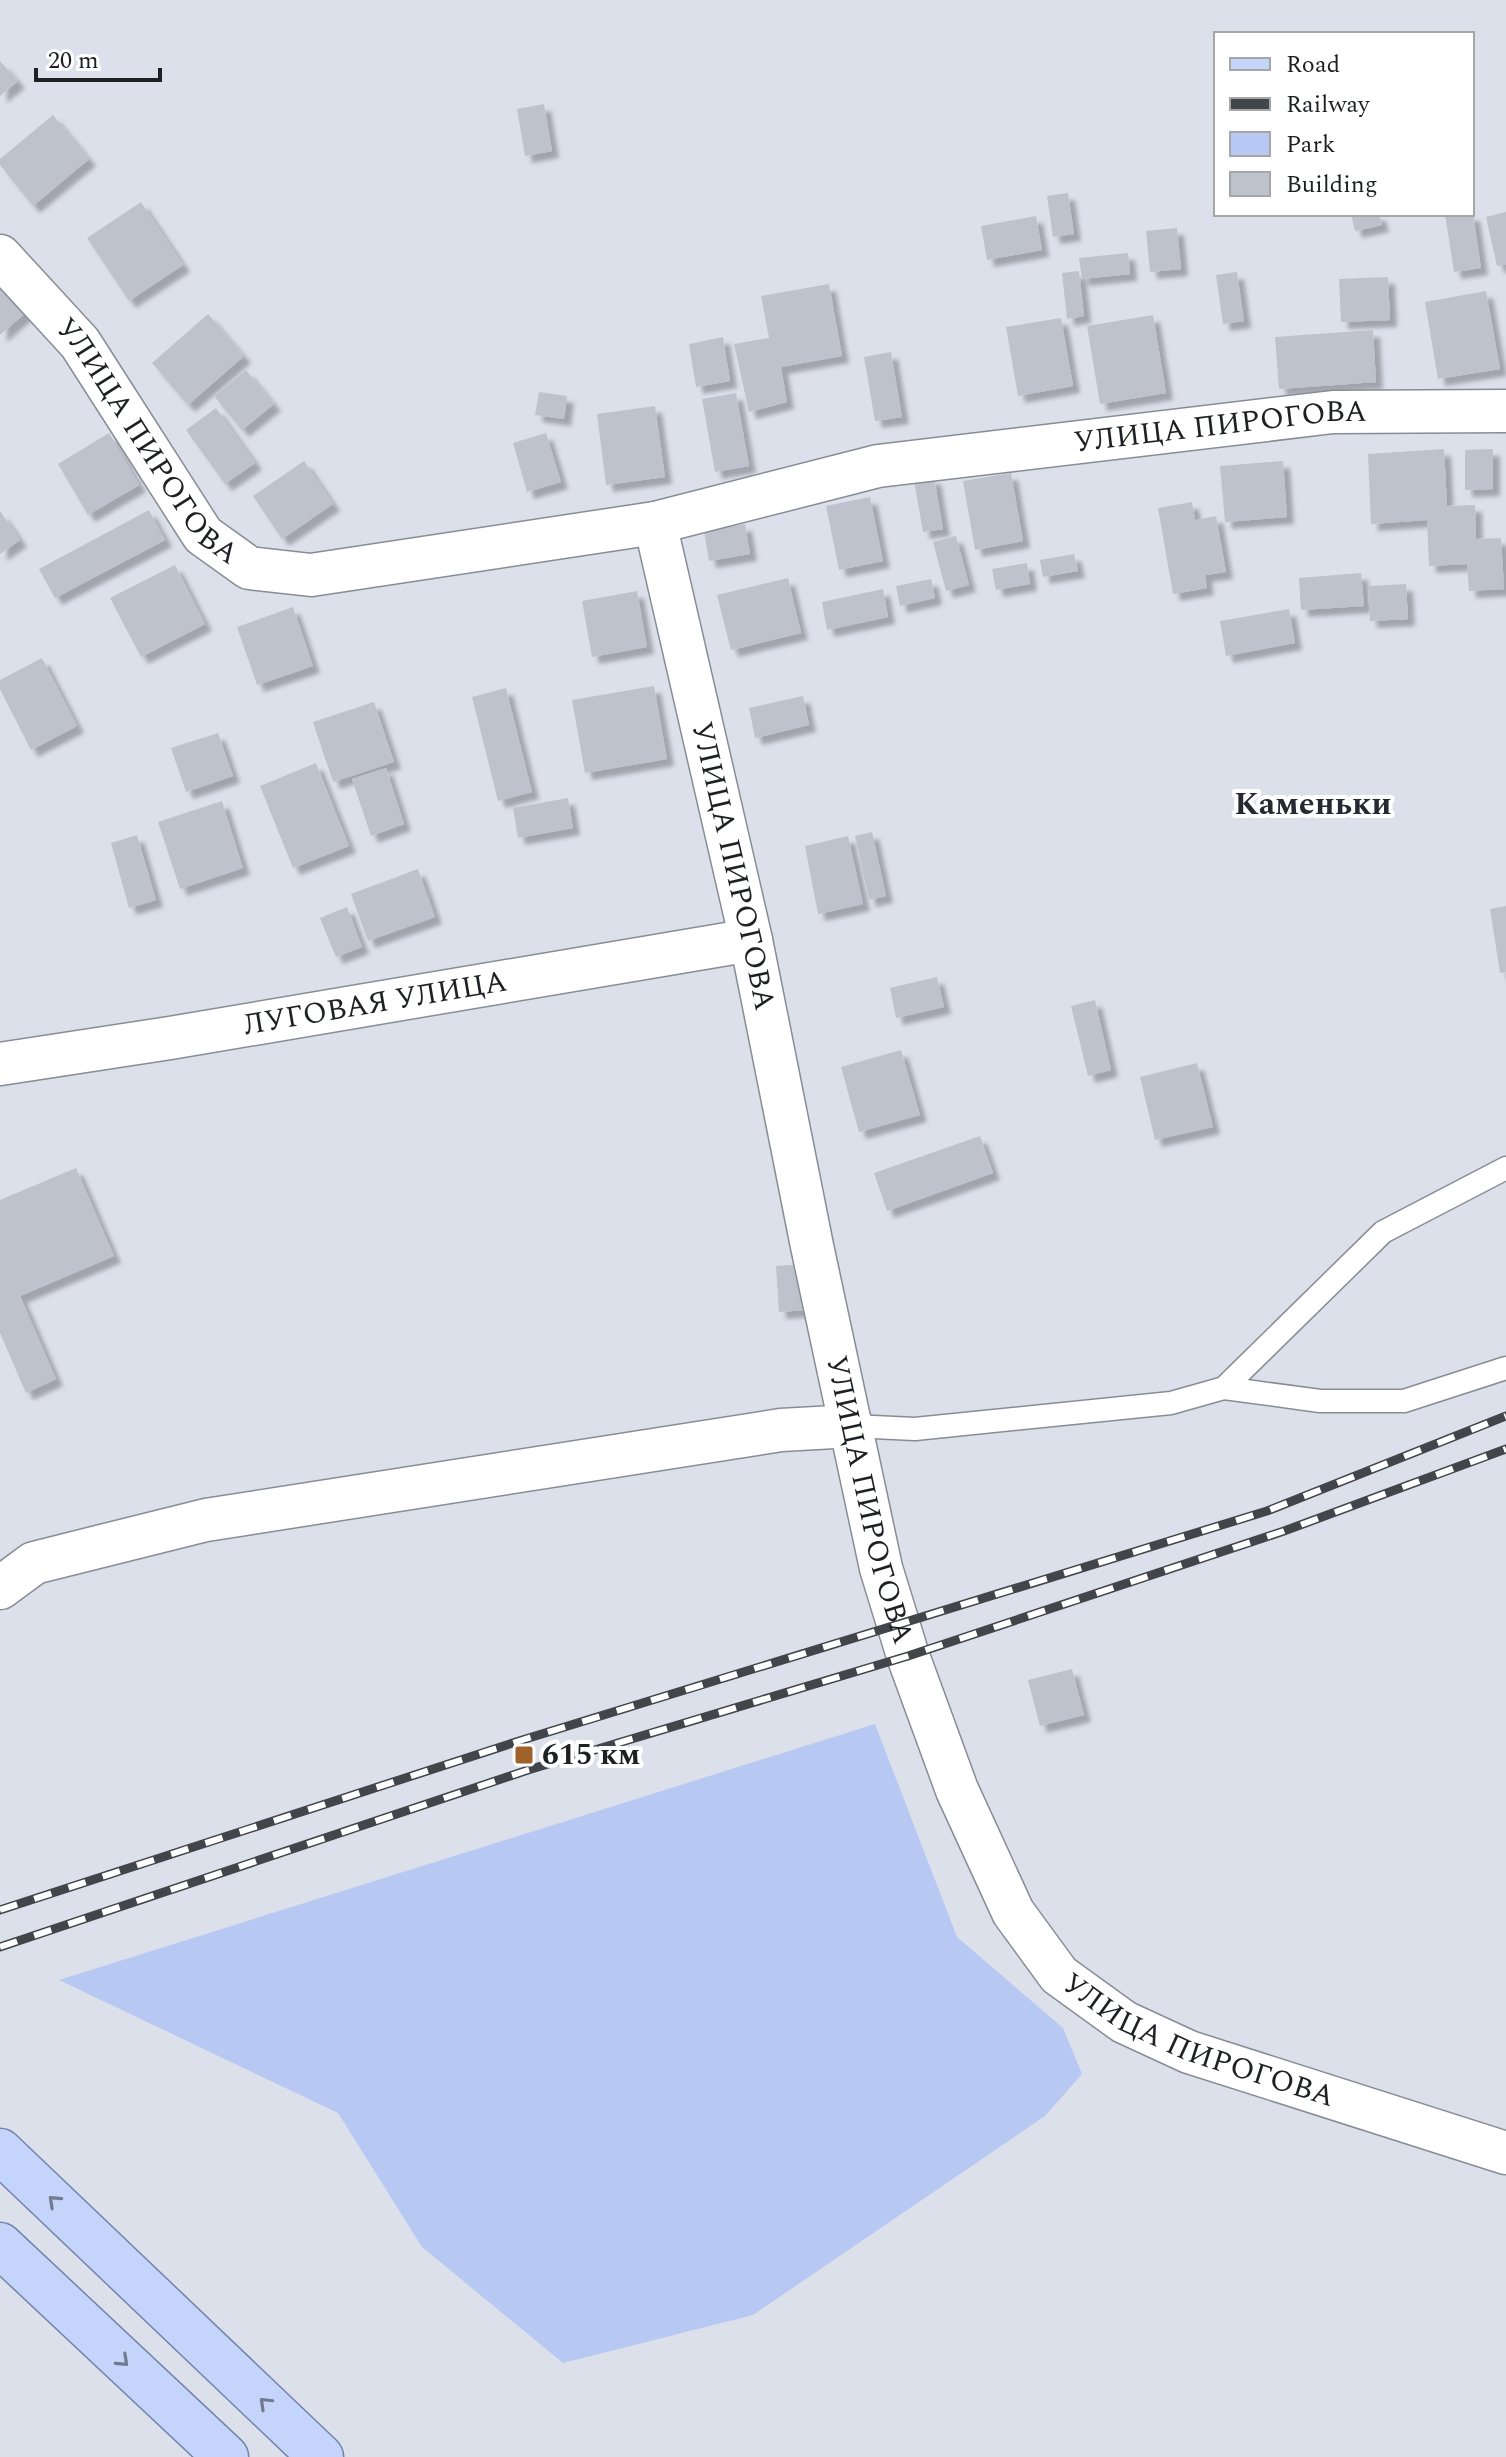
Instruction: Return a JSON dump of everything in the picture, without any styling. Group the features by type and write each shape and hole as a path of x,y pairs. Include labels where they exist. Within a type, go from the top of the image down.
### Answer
{"main road":[{"path":"0,2151 321,2457"},
{"path":"0,2245 226,2457"}],"street":[{"name":"УЛИЦА ПИРОГОВА","path":"0,256 80,343 203,535 249,568 311,575 655,523 878,466 1333,412 1506,411"},
{"name":"УЛИЦА ПИРОГОВА","path":"655,523 751,940 881,1568 908,1656 957,1790 1013,1912 1059,1975 1124,2022 1189,2052 1506,2153"},
{"name":"ЛУГОВАЯ УЛИЦА","path":"0,1064 751,940"},
{"path":"0,1588 34,1563 206,1520 781,1430 852,1426"}],"lane":[{"path":"1224,1388 1383,1232 1506,1168"},
{"path":"852,1426 915,1429 1171,1403 1224,1388 1320,1401 1404,1401 1506,1368"}],"green space":[{"path":"875,1724 957,1937 1063,2028 1082,2074 1045,2116 753,2315 563,2363 422,2247 338,2113 59,1980"}],"building":[{"path":"0,61 18,81 0,96"},
{"path":"544,104 552,151 525,156 517,109"},
{"path":"53,115 89,159 33,206 0,165 0,159"},
{"path":"1068,193 1074,234 1053,237 1047,196"},
{"path":"141,202 183,265 129,301 87,238"},
{"path":"1506,212 1506,264 1497,266 1486,217"},
{"path":"1036,216 1042,250 987,260 981,226"},
{"path":"1351,216 1380,216 1382,225 1355,231"},
{"path":"1445,216 1473,216 1481,268 1454,272"},
{"path":"1177,228 1181,269 1150,272 1146,231"},
{"path":"1128,253 1130,274 1082,279 1079,258"},
{"path":"1079,271 1084,316 1067,319 1062,273"},
{"path":"1237,272 1244,321 1223,324 1216,275"},
{"path":"0,276 29,310 0,335"},
{"path":"1388,277 1390,320 1341,322 1339,279"},
{"path":"829,284 842,356 781,367 787,402 749,412 734,344 769,338 761,296"},
{"path":"1486,291 1500,369 1438,379 1425,302"},
{"path":"208,314 244,356 188,405 152,363"},
{"path":"1153,315 1166,393 1100,404 1087,326"},
{"path":"1061,318 1073,386 1018,396 1006,327"},
{"path":"1373,330 1376,382 1279,389 1275,337"},
{"path":"723,337 730,381 696,387 689,344"},
{"path":"891,352 902,417 875,421 864,357"},
{"path":"246,370 274,404 242,430 214,396"},
{"path":"539,392 567,396 564,419 535,415"},
{"path":"736,393 749,466 715,472 702,399"},
{"path":"655,406 665,477 606,485 597,414"},
{"path":"216,408 255,463 225,484 186,430"},
{"path":"109,433 139,485 88,515 58,464"},
{"path":"546,433 561,482 527,492 513,443"},
{"path":"1444,449 1447,506 1475,505 1476,539 1501,538 1504,589 1469,591 1467,564 1429,566 1427,520 1371,524 1368,454"},
{"path":"1493,449 1493,489 1465,490 1465,450"},
{"path":"304,461 333,504 282,539 253,496"},
{"path":"1283,461 1287,517 1225,522 1220,466"},
{"path":"1011,473 1023,541 975,550 963,481"},
{"path":"934,477 943,529 923,532 914,481"},
{"path":"870,497 883,561 839,570 826,506"},
{"path":"1192,502 1195,520 1216,516 1226,572 1205,575 1207,588 1173,594 1158,508"},
{"path":"149,510 165,540 55,598 39,569"},
{"path":"0,511 20,540 0,554"},
{"path":"745,524 750,554 709,561 704,531"},
{"path":"956,536 969,585 946,591 933,542"},
{"path":"1074,554 1078,571 1043,577 1040,560"},
{"path":"1027,563 1030,584 996,590 992,569"},
{"path":"175,565 205,624 141,657 110,598"},
{"path":"1361,573 1364,606 1301,610 1299,578"},
{"path":"788,578 801,633 731,650 717,595"},
{"path":"931,579 935,598 900,606 896,586"},
{"path":"1406,584 1408,619 1370,621 1368,586"},
{"path":"883,589 888,617 827,630 822,602"},
{"path":"637,591 647,647 592,657 582,601"},
{"path":"293,607 313,666 257,685 237,627"},
{"path":"1289,609 1295,643 1226,656 1220,621"},
{"path":"42,658 77,726 31,750 0,689 0,680"},
{"path":"654,686 667,759 585,773 572,700"},
{"path":"506,688 532,792 498,801 472,697"},
{"path":"803,696 809,725 755,738 749,708"},
{"path":"374,702 394,762 333,782 313,722"},
{"path":"218,733 233,776 186,792 171,748"},
{"path":"316,763 349,846 293,868 260,786"},
{"path":"386,768 404,824 371,836 352,779"},
{"path":"568,798 573,828 518,838 513,808"},
{"path":"222,801 243,868 180,889 158,822"},
{"path":"872,832 886,896 869,900 855,836"},
{"path":"137,835 156,900 129,908 111,843"},
{"path":"848,836 863,904 818,914 805,846"},
{"path":"418,869 435,917 368,941 351,894"},
{"path":"1506,906 1506,972 1500,973 1490,909"},
{"path":"347,907 362,947 336,957 320,918"},
{"path":"937,977 944,1007 896,1018 890,988"},
{"path":"1095,1000 1111,1070 1088,1076 1071,1006"},
{"path":"901,1050 920,1115 859,1132 841,1067"},
{"path":"1197,1063 1213,1127 1155,1140 1140,1077"},
{"path":"980,1136 993,1173 887,1211 874,1173"},
{"path":"76,1168 114,1256 20,1296 56,1379 26,1393 0,1333 0,1200"},
{"path":"804,1264 807,1310 779,1312 776,1266"},
{"path":"1072,1669 1084,1715 1040,1726 1028,1680"}],"railway":[{"path":"0,1910 519,1741 1267,1511 1506,1416"},
{"path":"0,1947 528,1770 908,1656 1284,1531 1506,1449"}],"place":[{"name":"615 км","path":"524,1755"}],"district":[{"name":"Каменьки","path":"1313,804"}]}
